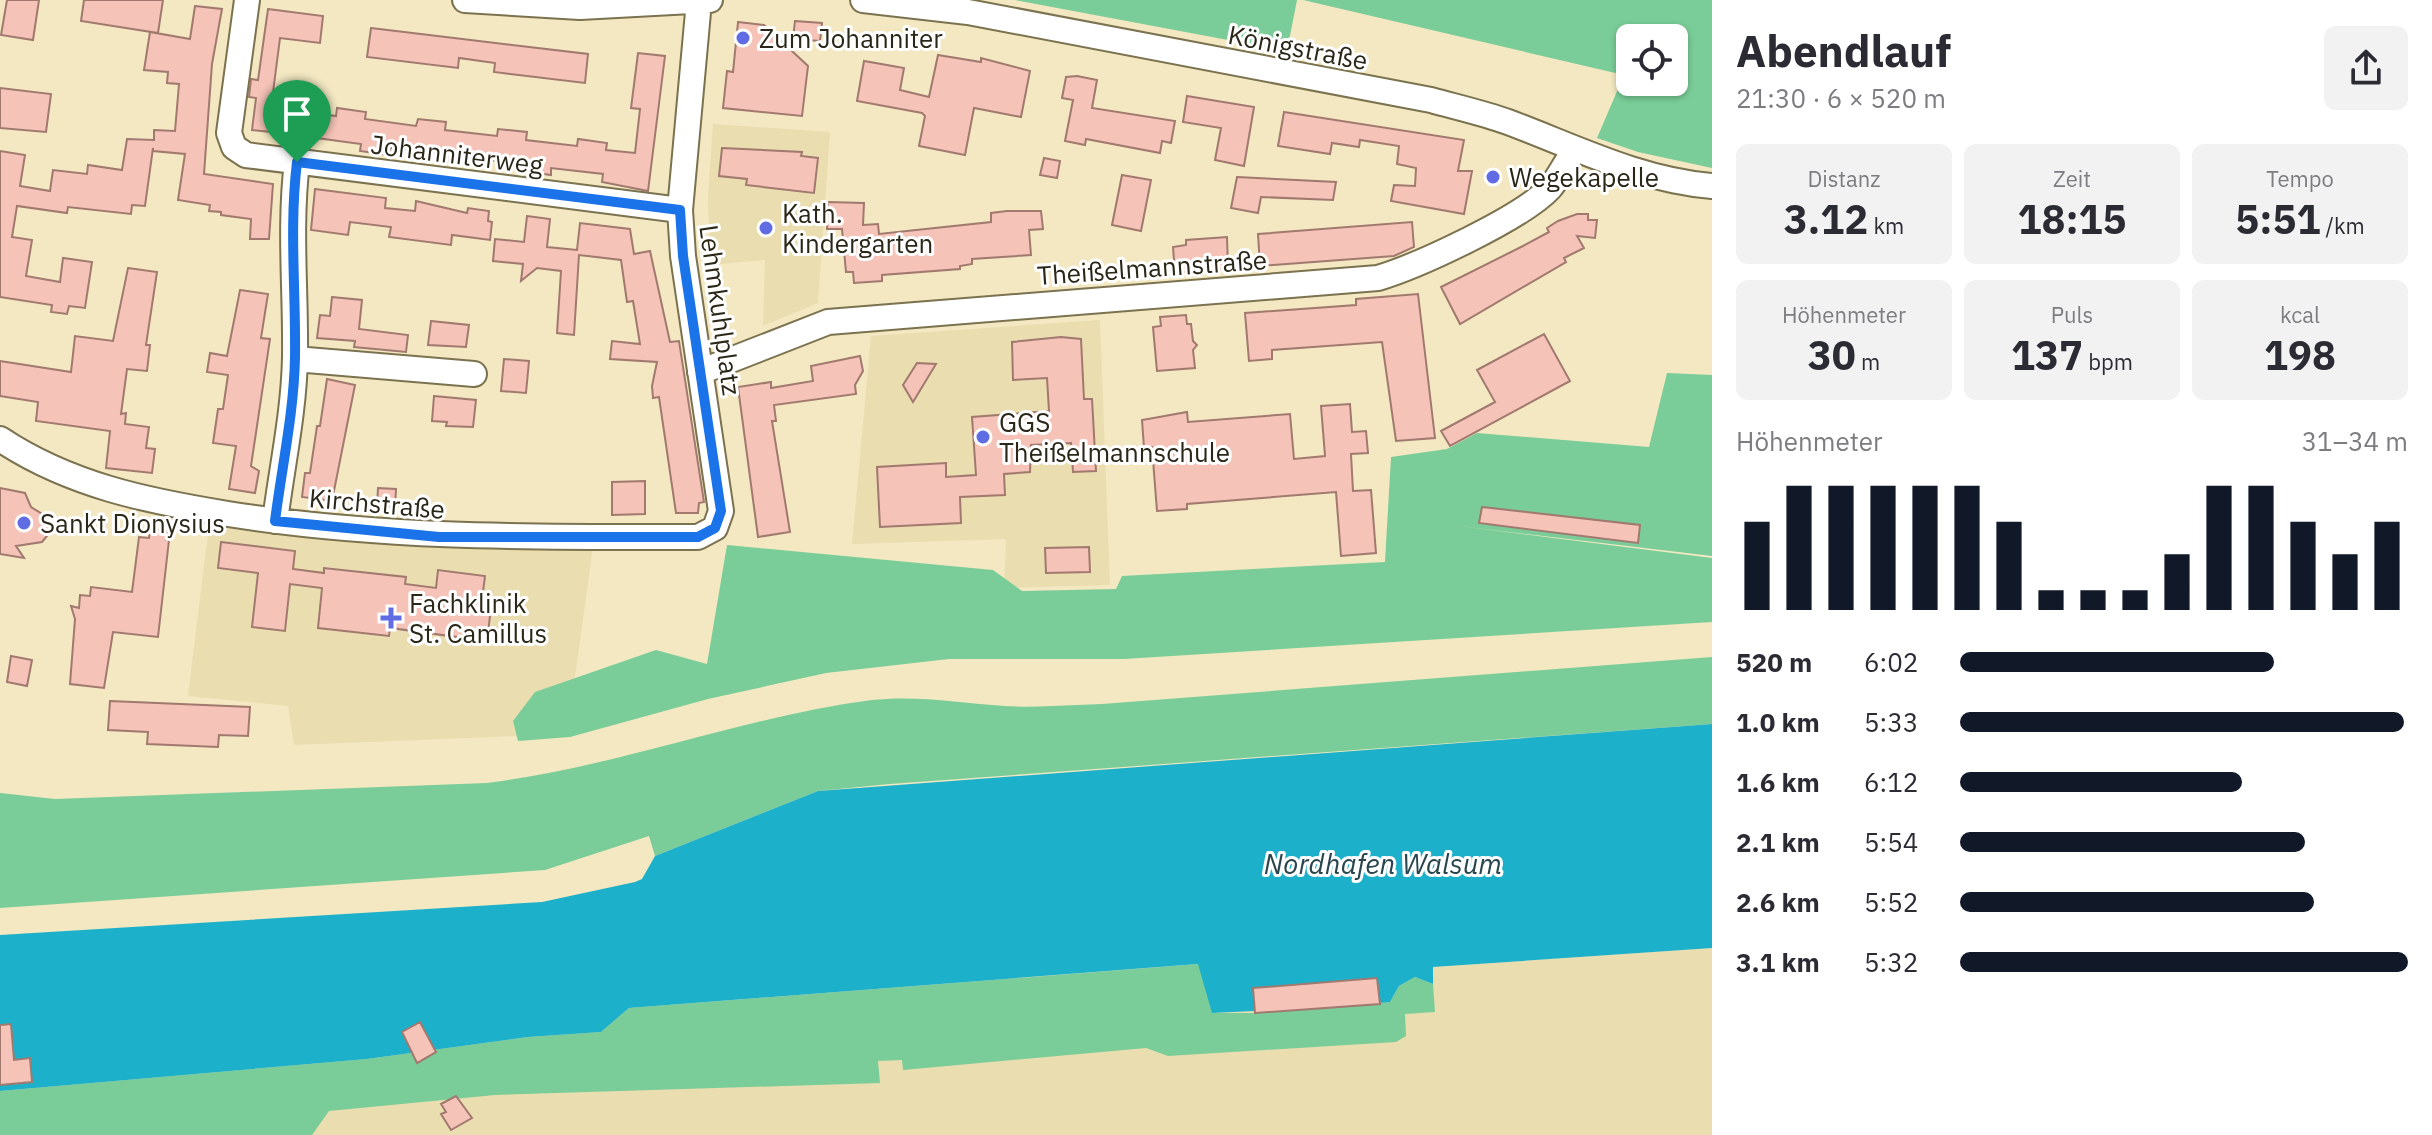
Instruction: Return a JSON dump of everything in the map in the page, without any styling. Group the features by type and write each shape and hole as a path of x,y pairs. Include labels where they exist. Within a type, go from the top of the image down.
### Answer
{"street":[{"name":"Johanniterweg","path":"247,0 229,133 234,147 246,155 680,210"},
{"path":"465,0 580,7 704,1"},
{"name":"Königstraße","path":"863,0 968,12 1431,100 1507,121 1574,151 1641,173 1712,186"},
{"name":"Lehmkuhlplatz","path":"704,1 680,210 683,256 721,511 715,528"},
{"name":"Theißelmannstraße","path":"700,372 828,322 1378,278 1416,267 1530,203 1550,187 1574,151"},
{"path":"275,521 292,405 295,359 291,209 297,162"},
{"path":"295,359 474,374"},
{"name":"Kirchstraße","path":"0,439 63,475 100,488 180,506 275,521 439,537 698,537 715,528"}],"shaded area":[{"name":"Kath. Kindergarten","path":"713,124 830,132 818,303 763,326 765,260 710,265 708,197"},
{"name":"GGS Theißelmannschule","path":"1100,320 1110,585 1004,588 1006,539 852,544 871,336"},
{"name":"Fachklinik St. Camillus","path":"210,517 594,540 567,734 294,745 288,706 188,696"},
{"path":"1712,948 1712,1135 0,1135 0,1091 367,1059 528,1037 1199,964 1212,1013 1254,1011 1253,988 1367,978 1377,978 1379,1003 1433,967"}],"green space":[{"path":"1015,0 1297,0 1287,51"},
{"path":"1303,0 1712,0 1712,168 1638,152 1597,138 1616,94 1688,96 1688,24 1616,24 1616,73"},
{"path":"1667,373 1712,375 1712,556 1459,526 1712,558 1712,622 1124,659 949,659 826,673 708,699 570,737 518,741 513,721 535,692 656,650 707,664 727,545 993,570 1022,591 1116,589 1122,576 1385,562 1391,457 1447,449 1477,433 1649,447"},
{"path":"1712,657 1712,724 818,791 655,856 649,836 545,870 0,908 0,793 55,799 487,783 584,766 775,718 872,700 922,699 1017,707 1102,704"},
{"path":"1199,964 1213,1013 1255,1013 1390,1002 1399,986 1415,977 1433,984 1435,1012 1405,1014 1406,1036 1396,1042 1168,1056 1146,1048 903,1070 902,1060 878,1061 880,1083 495,1095 329,1111 312,1135 0,1135 0,1091 367,1059 528,1037 601,1032 629,1008"}],"water":[{"name":"Nordhafen Walsum","path":"1712,724 1712,948 1433,967 1433,984 1415,977 1399,986 1390,1002 1380,1003 1377,979 1253,988 1255,1011 1212,1013 1198,964 629,1008 601,1032 528,1037 367,1059 0,1091 0,935 542,902 635,882 642,879 655,856 818,791"}],"building":[{"path":"7,0 39,0 33,40 1,35"},
{"path":"84,0 163,0 158,33 81,21"},
{"path":"195,6 222,9 212,64 204,174 273,184 269,239 250,239 251,219 221,215 221,212 209,211 210,205 178,200 185,154 153,151 153,148 145,206 132,205 131,214 68,207 67,213 17,206 12,237 32,240 26,276 60,282 63,258 92,262 85,308 69,306 67,314 51,312 52,305 0,297 0,151 25,155 20,186 50,191 53,170 87,174 88,165 122,170 127,139 154,140 154,130 175,131 179,84 167,83 168,72 144,70 150,32 190,39"},
{"path":"268,9 323,16 320,43 280,38 272,100 285,101 284,109 336,116 337,108 366,112 365,119 416,126 418,119 446,122 445,130 497,136 498,129 527,132 526,140 577,146 578,139 607,143 606,150 635,153 640,109 631,108 638,53 665,56 648,191 602,182 603,174 551,168 551,175 522,171 523,164 471,158 470,164 441,161 442,154 390,148 389,155 360,151 361,144 309,137 309,144 280,140 281,133 252,130 256,98 249,97 251,79 258,80"},
{"path":"795,21 822,23 820,41 793,39"},
{"path":"738,22 764,25 808,66 802,116 723,108 727,71 733,72"},
{"path":"371,28 588,54 585,83 494,72 495,63 459,58 458,68 367,57"},
{"path":"938,55 981,62 981,58 1030,71 1021,117 974,108 965,155 919,146 925,116 922,113 857,101 864,61 904,68 900,90 929,97"},
{"path":"1066,77 1097,80 1092,108 1175,121 1171,143 1162,141 1160,153 1086,139 1085,145 1065,141 1073,100 1062,98"},
{"path":"0,88 51,94 46,132 0,128"},
{"path":"1187,96 1254,107 1244,166 1215,160 1221,128 1183,122"},
{"path":"1284,112 1464,140 1458,171 1472,171 1464,214 1391,201 1394,185 1415,186 1416,168 1397,164 1399,146 1360,140 1359,147 1332,143 1330,154 1278,146"},
{"path":"722,148 802,152 801,156 818,158 814,193 746,185 747,179 719,176"},
{"path":"1044,158 1060,161 1057,178 1040,175"},
{"path":"1122,175 1151,180 1141,231 1112,225"},
{"path":"1237,177 1336,182 1333,200 1261,197 1258,213 1231,208"},
{"path":"315,189 386,198 385,208 415,211 416,201 467,213 468,208 489,211 488,221 492,222 490,240 452,235 451,245 389,237 391,227 350,222 348,235 311,230"},
{"path":"828,202 864,203 863,225 878,224 879,234 991,222 991,213 1007,211 1041,211 1043,229 1029,230 1031,255 972,259 972,264 960,266 960,269 882,275 882,281 854,283 853,272 846,272 842,229 827,229"},
{"path":"1577,214 1588,214 1588,220 1597,220 1595,238 1577,236 1584,248 1564,258 1566,262 1460,324 1441,287 1549,232 1547,228 1558,221"},
{"path":"527,216 550,219 547,247 577,250 580,223 630,229 634,254 650,251 670,342 679,341 704,502 699,503 698,513 676,513 659,397 653,398 657,362 610,359 612,341 640,344 633,301 627,302 621,260 579,255 574,335 557,333 561,271 537,268 521,281 523,264 493,261 495,239 524,242"},
{"path":"1412,222 1414,247 1394,256 1260,266 1258,234"},
{"path":"1227,237 1228,268 1175,273 1173,247 1186,245 1186,240"},
{"path":"128,268 157,272 146,345 150,345 147,371 127,369 121,414 126,413 125,424 149,427 146,448 155,449 152,473 106,468 110,431 36,421 38,402 0,396 0,361 71,372 75,336 113,341"},
{"path":"240,290 268,294 261,338 270,339 251,466 259,471 255,493 229,489 236,446 213,443 218,409 223,409 228,375 207,372 210,353 227,356"},
{"path":"1418,294 1435,438 1396,441 1382,342 1272,350 1272,359 1249,361 1245,313 1356,305 1356,299"},
{"path":"332,297 362,300 359,329 408,335 406,352 354,347 355,341 317,338 320,315 330,316"},
{"path":"1186,315 1197,345 1193,350 1195,368 1157,371 1153,327 1161,326 1160,317"},
{"path":"431,321 469,325 466,347 428,345"},
{"path":"1544,334 1570,381 1450,446 1441,431 1495,402 1477,370"},
{"path":"1061,337 1081,339 1084,399 1092,399 1096,471 1073,472 1071,443 1031,445 1030,472 1004,474 1005,495 960,497 961,523 880,527 877,467 946,463 946,477 976,475 972,417 1049,411 1047,378 1013,380 1012,342"},
{"path":"860,356 863,371 855,385 856,394 774,405 776,421 772,421 790,532 758,537 738,387 771,382 771,388 813,381 811,366"},
{"path":"504,359 529,361 526,393 501,391"},
{"path":"917,363 936,364 913,402 903,385"},
{"path":"327,379 355,385 332,501 302,497 305,473 310,473 317,426 320,426"},
{"path":"434,396 476,400 473,427 446,426 447,422 432,421"},
{"path":"1350,404 1352,432 1366,431 1368,453 1351,454 1353,491 1371,490 1376,553 1341,556 1336,492 1187,504 1187,509 1157,511 1152,447 1144,448 1142,420 1187,412 1188,422 1290,414 1294,459 1325,456 1321,406"},
{"path":"645,481 645,514 612,515 612,482"},
{"name":"Sankt Dionysius","path":"0,488 25,493 31,507 47,517 51,531 42,542 16,546 24,558 0,554"},
{"path":"378,488 396,489 395,507 377,506"},
{"path":"1482,507 1640,525 1638,543 1479,523"},
{"path":"150,529 167,531 166,540 169,540 158,637 113,632 104,688 70,684 75,619 71,606 79,608 80,595 90,596 91,587 132,592 139,537 149,538"},
{"path":"221,542 295,551 293,569 324,573 324,568 406,577 405,584 436,588 438,570 485,576 481,608 492,599 487,641 390,628 389,636 318,628 322,588 290,584 285,631 252,627 258,573 218,568"},
{"path":"1089,547 1090,572 1046,573 1045,548"},
{"path":"11,656 32,660 27,686 7,682"},
{"path":"110,701 250,707 248,736 219,735 218,747 147,744 148,732 108,730"},
{"path":"1377,978 1380,1004 1255,1013 1253,988"},
{"path":"420,1022 436,1052 417,1063 402,1032"},
{"path":"11,1024 14,1060 30,1058 32,1082 0,1085 0,1025"},
{"path":"456,1096 472,1118 451,1130 441,1114 446,1112 441,1104"}],"place":[{"name":"Zum Johanniter","path":"743,38"},
{"name":"Wegekapelle","path":"1493,177"},
{"name":"Kath. Kindergarten","path":"766,228"},
{"name":"GGS Theißelmannschule","path":"983,437"},
{"name":"Sankt Dionysius","path":"24,523"},
{"name":"Fachklinik St. Camillus","path":"391,618"}],"route":[{"path":"297,162 680,210 689,302 721,511 715,528 698,537 439,537 275,521 292,405 295,359 291,209 297,162"}]}
